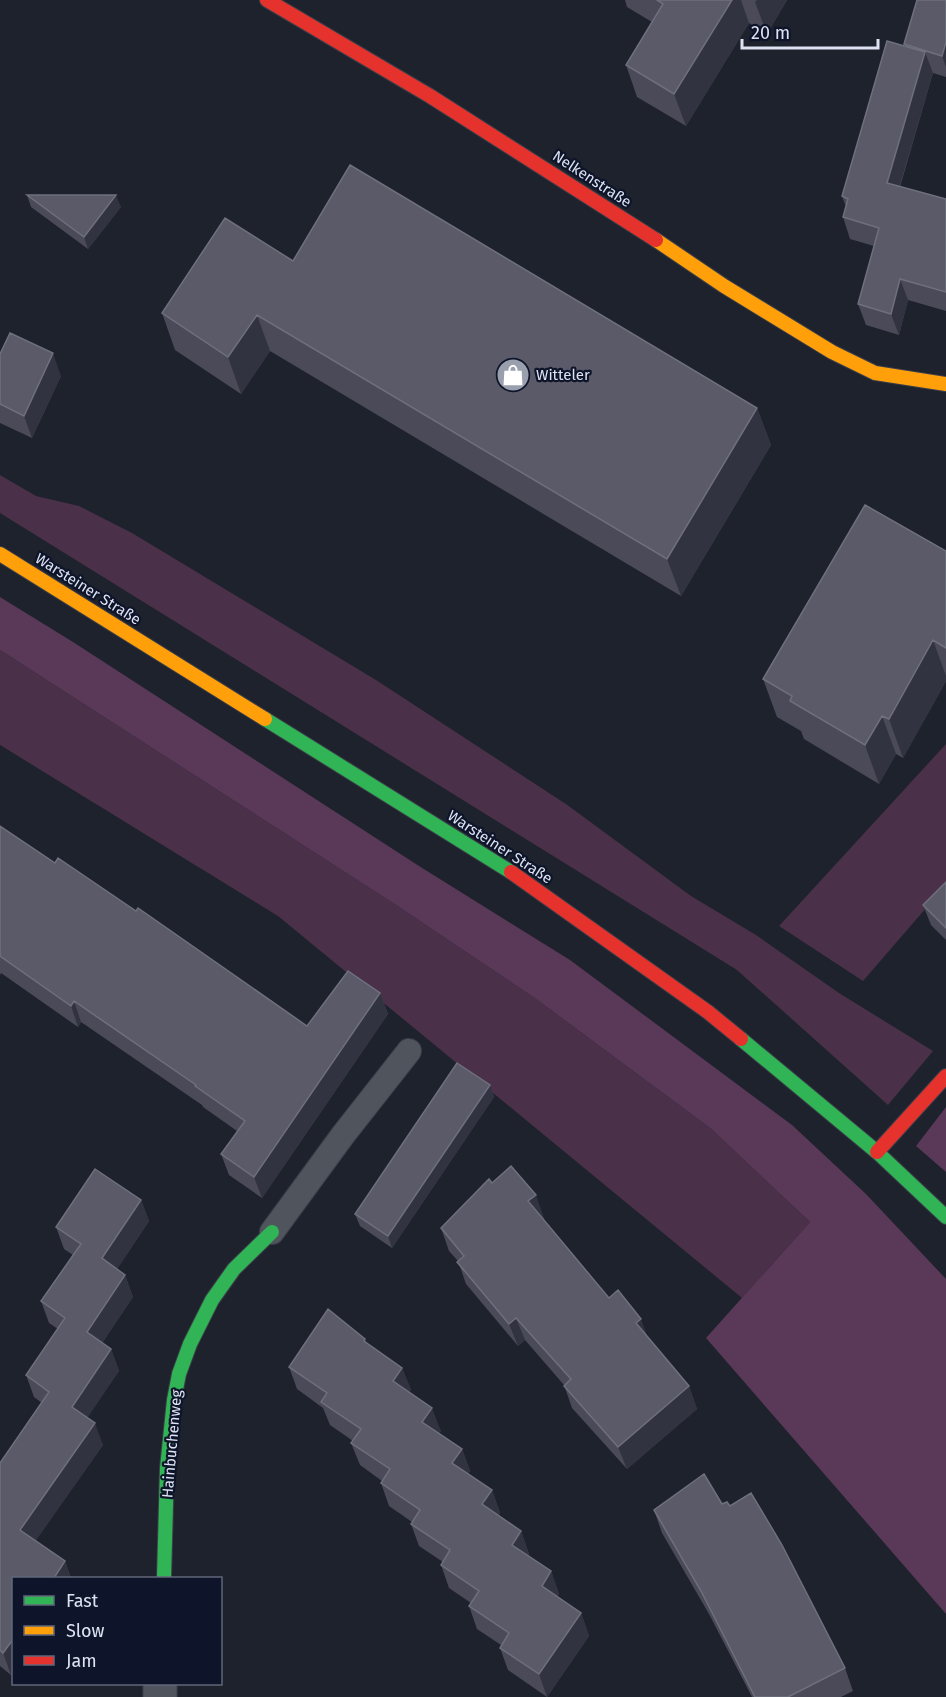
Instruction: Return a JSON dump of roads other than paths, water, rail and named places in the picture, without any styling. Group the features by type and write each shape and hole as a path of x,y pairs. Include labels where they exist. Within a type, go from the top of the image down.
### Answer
{"street":[{"name":"Nelkenstraße","path":"267,0 430,96 832,352 875,373 946,384"},
{"name":"Warsteiner Straße","path":"0,554 514,874 708,1012 877,1152 946,1217"},
{"path":"877,1152 946,1076"},
{"name":"Hainbuchenweg","path":"164,1577 167,1468 179,1374 190,1344 212,1300 234,1269 272,1232"}],"lane":[{"path":"272,1232 343,1135 409,1051"}],"place":[{"name":"Witteler","path":"513,375"}]}
